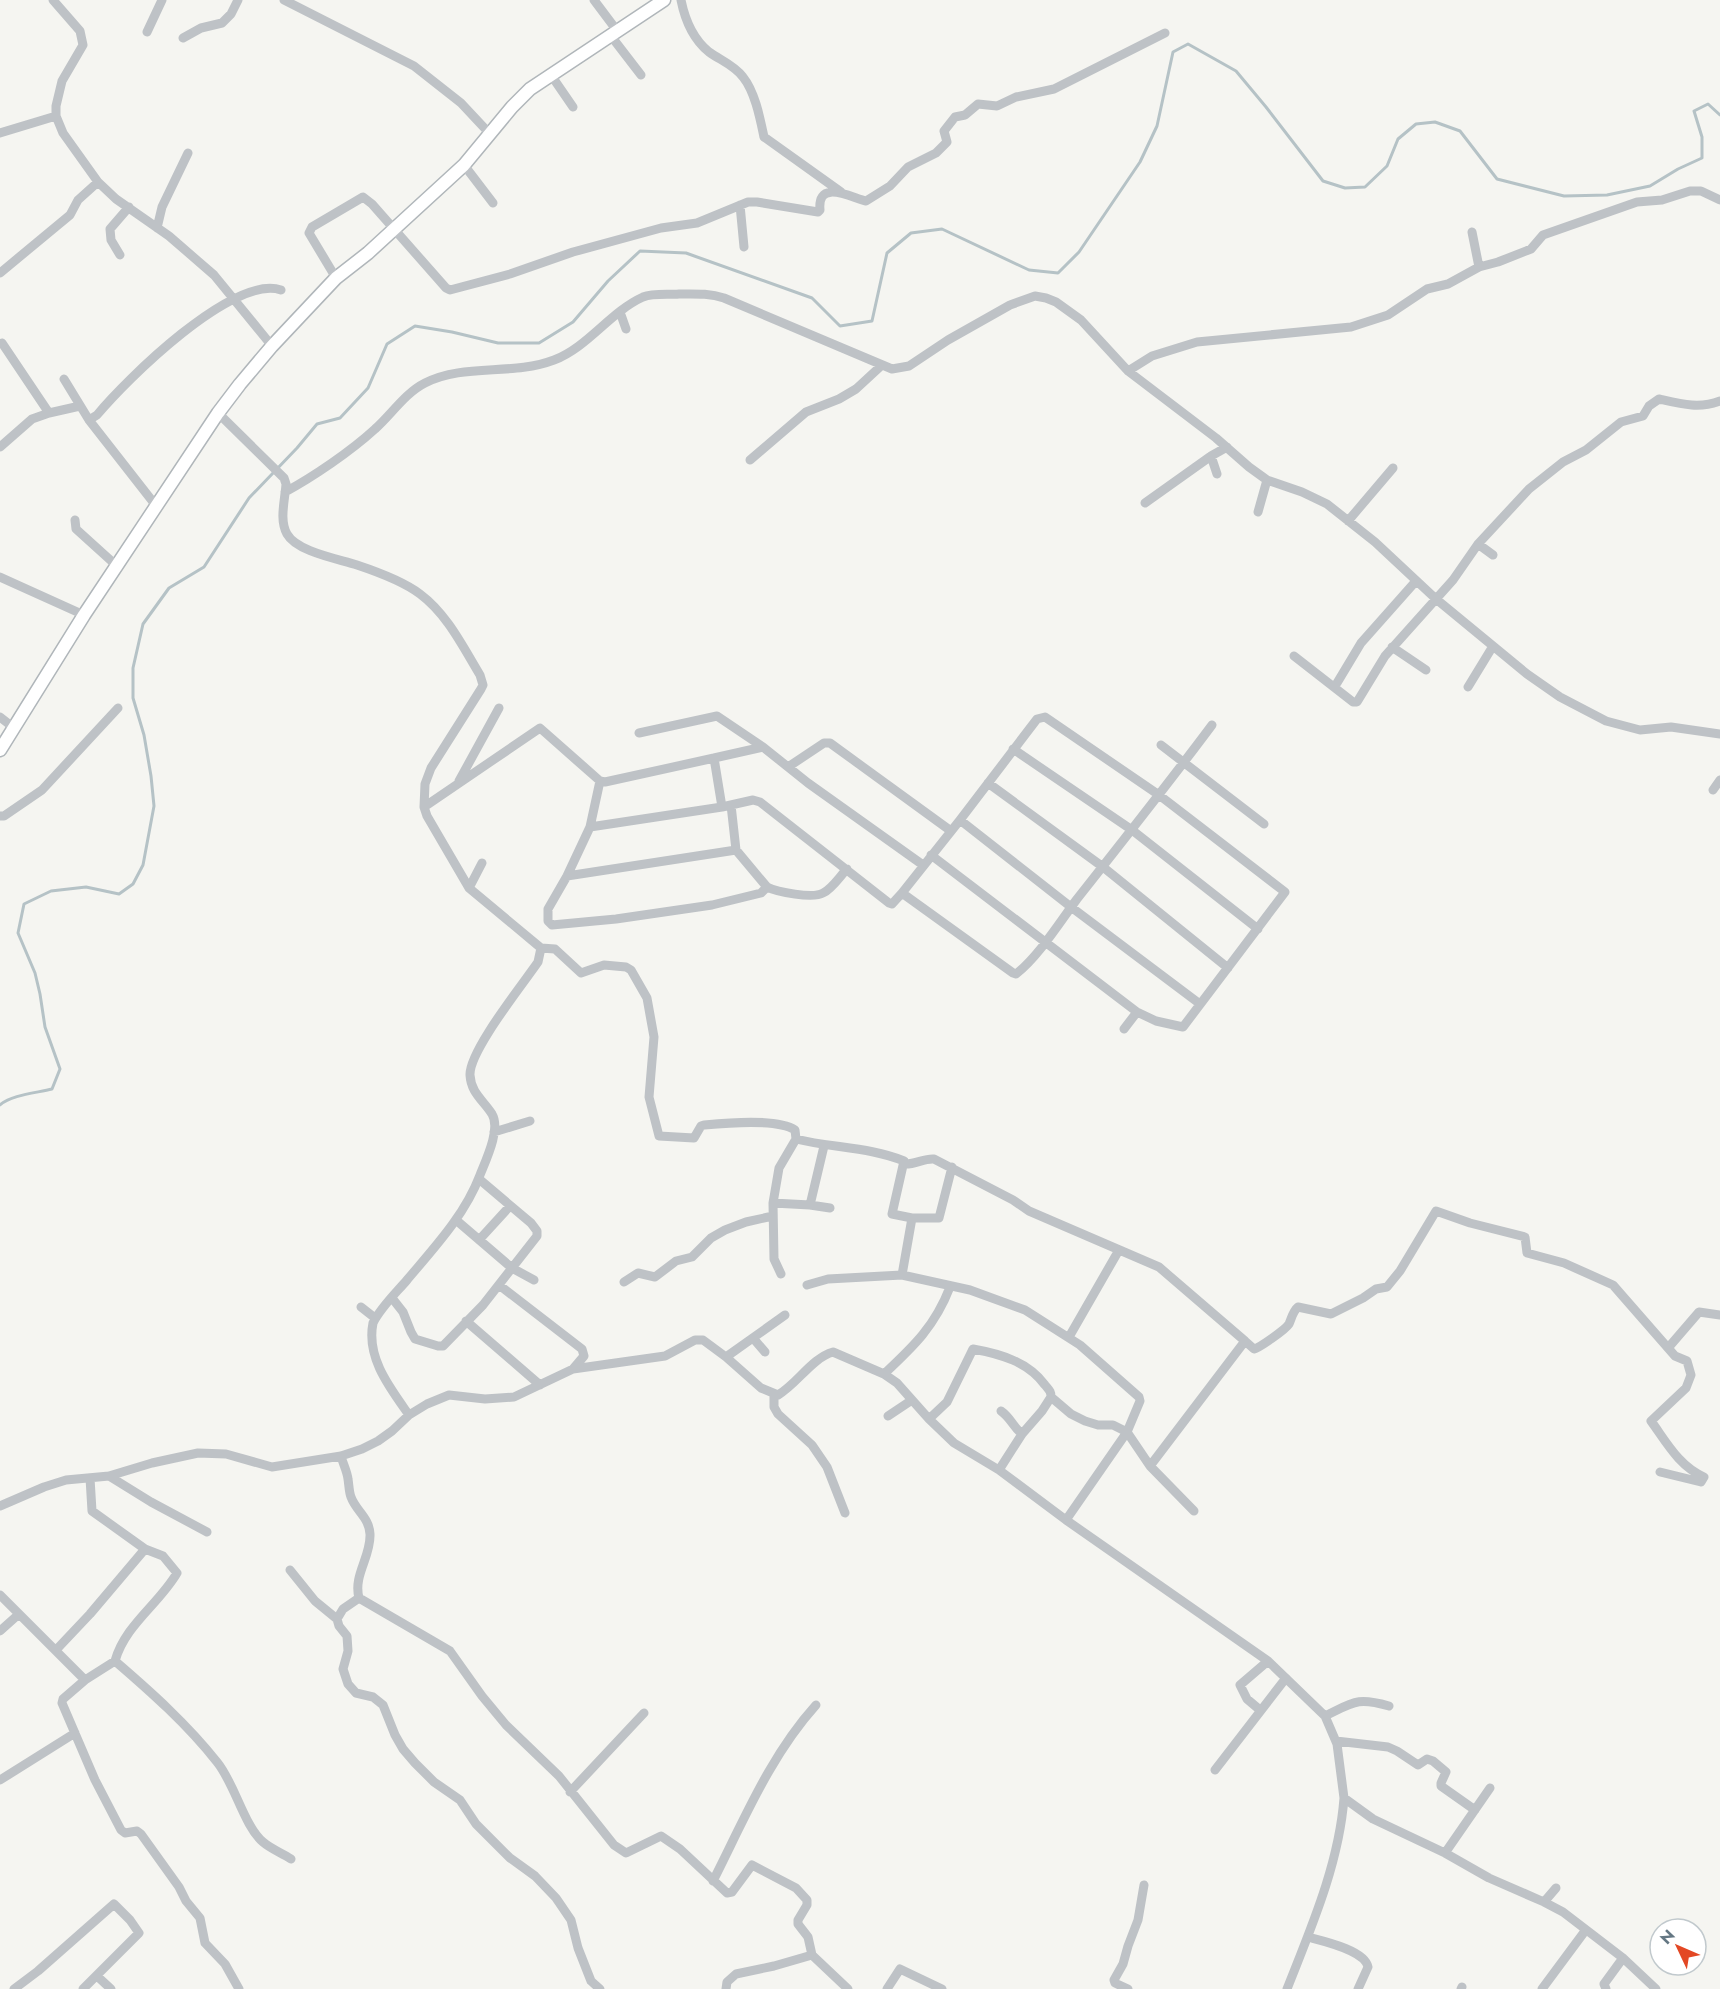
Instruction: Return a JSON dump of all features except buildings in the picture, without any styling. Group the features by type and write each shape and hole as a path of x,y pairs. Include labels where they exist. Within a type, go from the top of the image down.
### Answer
{"street":[{"path":"53,0 80,31 83,45 62,81 56,106 56,116 63,132 98,182 116,199 157,228 214,275 272,346"},
{"path":"147,32 162,0"},
{"path":"183,38 201,28 222,22 231,14 238,0"},
{"path":"284,0 414,66 461,103 490,134"},
{"path":"594,0 641,75"},
{"path":"0,750 84,615 218,413 272,346 336,278 394,229 469,171 490,134 521,97 664,0"},
{"path":"681,0 688,25 701,43 731,65 745,79 764,137 841,192 855,199 866,201 890,186 908,167 936,153 947,142 944,131 955,117 965,115 978,105 997,106 1016,97 1054,89 1165,33"},
{"path":"551,75 573,106"},
{"path":"0,133 56,116"},
{"path":"157,228 162,207 189,153"},
{"path":"469,171 493,203"},
{"path":"0,273 70,216 78,200 98,182"},
{"path":"336,278 309,233 312,227 363,197 450,290 661,228 697,223 740,205 757,202 818,212 824,195 831,191 841,192"},
{"path":"1128,371 1152,356 1197,342 1351,327 1388,315 1427,289 1448,284 1479,267 1531,249 1544,235 1637,202 1662,200 1690,191 1701,191 1720,200"},
{"path":"740,205 744,247"},
{"path":"120,255 111,240 110,229 129,207"},
{"path":"1472,232 1479,267"},
{"path":"89,420 97,415 174,338 231,298 267,288 280,290"},
{"path":"285,492 304,482 374,430 423,384 444,375 540,365 556,359 576,348 620,312 643,297 714,295 892,369 904,368 956,335 1010,305 1035,296 1056,302 1081,320 1128,371 1267,480 1302,492 1327,504 1348,520 1436,599 1560,697 1606,721 1640,730 1671,727 1719,731"},
{"path":"620,312 626,328"},
{"path":"3,343 49,413"},
{"path":"750,460 806,412 848,394 882,365"},
{"path":"64,379 89,420 157,507"},
{"path":"1294,657 1354,703 1357,702 1385,656 1453,580 1478,544 1538,483 1563,462 1586,450 1621,422 1643,416 1649,406 1659,399 1682,405 1704,405 1720,401"},
{"path":"0,447 27,422 49,413 80,406"},
{"path":"218,413 273,464 286,481 283,523 289,537 294,542 319,554 357,565 418,592 444,619 480,675 483,685 481,689 431,768 425,784 424,807 436,833 469,888 544,948 555,949 583,973 604,965 628,968 647,998 654,1036 649,1097 659,1136 694,1138 701,1126 736,1122 778,1124 795,1130 796,1139 779,1168 773,1203 774,1259 781,1275"},
{"path":"1145,503 1227,447"},
{"path":"1211,456 1217,474"},
{"path":"1348,520 1393,468"},
{"path":"1257,512 1267,480"},
{"path":"75,520 76,529 117,567"},
{"path":"1478,544 1493,555"},
{"path":"0,577 84,615"},
{"path":"1337,683 1361,643 1416,581"},
{"path":"1468,687 1493,646"},
{"path":"1392,647 1426,670"},
{"path":"0,816 4,816 42,789 118,708"},
{"path":"458,784 499,708"},
{"path":"639,733 717,716 764,747 923,865"},
{"path":"0,717 14,728"},
{"path":"590,827 753,800 760,802 889,903 892,903 902,892 931,855 960,820 1037,719 1046,717 1159,795 1285,892 1183,1027 1156,1021 1137,1012 931,855"},
{"path":"902,892 1016,974 1045,941 1212,725"},
{"path":"424,807 540,728 600,781 610,782 764,747"},
{"path":"788,767 824,743 830,743 951,831"},
{"path":"1161,745 1264,824"},
{"path":"1013,749 1132,830 1258,929"},
{"path":"714,758 736,850 767,887 775,891 822,894 847,869"},
{"path":"1713,790 1720,780"},
{"path":"600,781 590,827 567,876 548,909 548,921 552,925 616,919 712,904 761,893 767,887"},
{"path":"988,783 1103,867 1228,968"},
{"path":"960,820 1200,1004"},
{"path":"567,876 736,850"},
{"path":"469,888 482,863"},
{"path":"409,1415 384,1378 371,1348 370,1334 375,1318 443,1238 479,1179 495,1132 494,1120 477,1096 470,1075 474,1056 538,962 544,948"},
{"path":"1124,1029 1137,1012"},
{"path":"495,1132 530,1121"},
{"path":"796,1139 901,1159 904,1164 892,1214 912,1218 939,1218 952,1167"},
{"path":"810,1204 824,1146"},
{"path":"904,1164 913,1164 930,1158 952,1167 1029,1211 1162,1269 1254,1349 1280,1334 1288,1325 1298,1306 1331,1314 1376,1289 1388,1287 1436,1211 1470,1223 1525,1237 1527,1253 1564,1263 1613,1286 1675,1356 1687,1361 1691,1378 1686,1388 1651,1421 1678,1459 1691,1471 1704,1477 1701,1482 1660,1472"},
{"path":"392,1298 403,1312 413,1336 443,1346 499,1285 538,1234 531,1223 479,1179"},
{"path":"773,1203 810,1204 830,1208"},
{"path":"479,1240 510,1206"},
{"path":"624,1282 638,1273 655,1277 676,1261 692,1257 724,1230 773,1216"},
{"path":"902,1275 912,1218"},
{"path":"456,1220 512,1268 534,1280"},
{"path":"1069,1337 1119,1250"},
{"path":"807,1285 828,1279 902,1275 970,1290 1017,1307 1069,1337 1140,1397 1127,1432 1066,1520"},
{"path":"499,1285 582,1349 584,1356 573,1369"},
{"path":"884,1374 914,1346 935,1319 942,1309 950,1287"},
{"path":"361,1307 375,1318"},
{"path":"1668,1348 1699,1312 1720,1315"},
{"path":"726,1357 785,1315"},
{"path":"466,1321 540,1384"},
{"path":"753,1338 765,1352"},
{"path":"0,1506 66,1480 109,1476 152,1463 198,1453 226,1454 272,1467 341,1456 378,1441 409,1415 448,1395 485,1399 506,1398 573,1369 665,1356 695,1340 703,1340 726,1357 742,1377 774,1395 784,1391 830,1352 844,1356 884,1374 897,1383 954,1443 999,1470 1066,1520 1268,1661 1325,1716 1336,1742 1344,1798 1342,1824 1308,1937 1287,1989"},
{"path":"1150,1466 1245,1341"},
{"path":"929,1419 947,1401 974,1349 998,1354 1024,1365 1042,1380 1051,1391 1051,1397 1022,1434 999,1470"},
{"path":"774,1395 774,1407 778,1414 812,1445 827,1467 844,1514"},
{"path":"1051,1397 1071,1414 1084,1421 1098,1425 1113,1425 1127,1432 1150,1466 1194,1511"},
{"path":"888,1416 912,1400"},
{"path":"1002,1412 1008,1416 1014,1428 1022,1434"},
{"path":"341,1456 352,1500 363,1513 370,1534 357,1583 359,1598"},
{"path":"109,1476 207,1532"},
{"path":"90,1478 93,1512 144,1549 162,1556 177,1573 132,1628 119,1647 115,1661 86,1680 62,1700 95,1780 121,1830 125,1833 136,1831 141,1834 200,1918 205,1943 225,1964 239,1989"},
{"path":"56,1650 98,1605 144,1549"},
{"path":"290,1570 315,1601 337,1619 337,1623 348,1639 348,1651 343,1669 348,1684 356,1693 373,1697 383,1705 395,1735 415,1763 434,1782 460,1800 476,1824 510,1858 536,1876 556,1898 571,1920 578,1948 591,1981 600,1989"},
{"path":"0,1595 86,1680"},
{"path":"337,1619 343,1609 359,1598"},
{"path":"359,1598 450,1651 506,1725 559,1776 614,1845 623,1853 661,1836 680,1849 728,1893 731,1894 752,1865 800,1891 807,1900 807,1905 798,1924 808,1937 812,1955 848,1989"},
{"path":"0,1631 20,1614"},
{"path":"115,1661 191,1731 217,1761 262,1841 291,1858"},
{"path":"1260,1710 1247,1698 1240,1685 1268,1661"},
{"path":"1215,1770 1286,1678"},
{"path":"1325,1716 1357,1700 1389,1706"},
{"path":"713,1881 768,1771 800,1723 816,1705"},
{"path":"570,1792 644,1713"},
{"path":"0,1780 75,1733"},
{"path":"1336,1742 1388,1747 1418,1765 1427,1759 1433,1761 1446,1772 1441,1786 1474,1810"},
{"path":"1445,1853 1490,1788"},
{"path":"1344,1798 1373,1819 1445,1853 1489,1878 1563,1912 1623,1958 1656,1989"},
{"path":"1128,1989 1114,1980 1123,1964 1140,1916 1144,1885"},
{"path":"1544,1902 1556,1888"},
{"path":"14,1989 38,1971 114,1904 139,1933 83,1989"},
{"path":"1542,1989 1585,1930"},
{"path":"1308,1937 1332,1943 1366,1961 1368,1968 1358,1989"},
{"path":"726,1989 727,1982 735,1974 812,1955"},
{"path":"1606,1989 1604,1984 1623,1958"},
{"path":"887,1989 900,1969 942,1989"},
{"path":"97,1976 111,1989"}],"waterway":[{"path":"0,1105 17,1097 52,1089 60,1069 45,1027 35,973 18,933 24,904 51,891 86,887 119,894 133,884 143,865 154,806 144,735 133,698 133,668 143,624 169,588 204,567 249,498 317,424 340,418 368,388 387,344 415,326 498,343 539,343 573,322 608,281 640,251 686,253 812,298 840,326 872,321 887,253 911,233 942,229 1029,270 1058,273 1079,252 1140,162 1157,126 1173,52 1188,44 1236,71 1323,181 1345,188 1365,187 1387,166 1398,139 1416,124 1435,122 1460,131 1497,179 1564,196 1607,195 1650,186 1702,158 1702,137 1694,111 1708,104 1720,115"}]}
